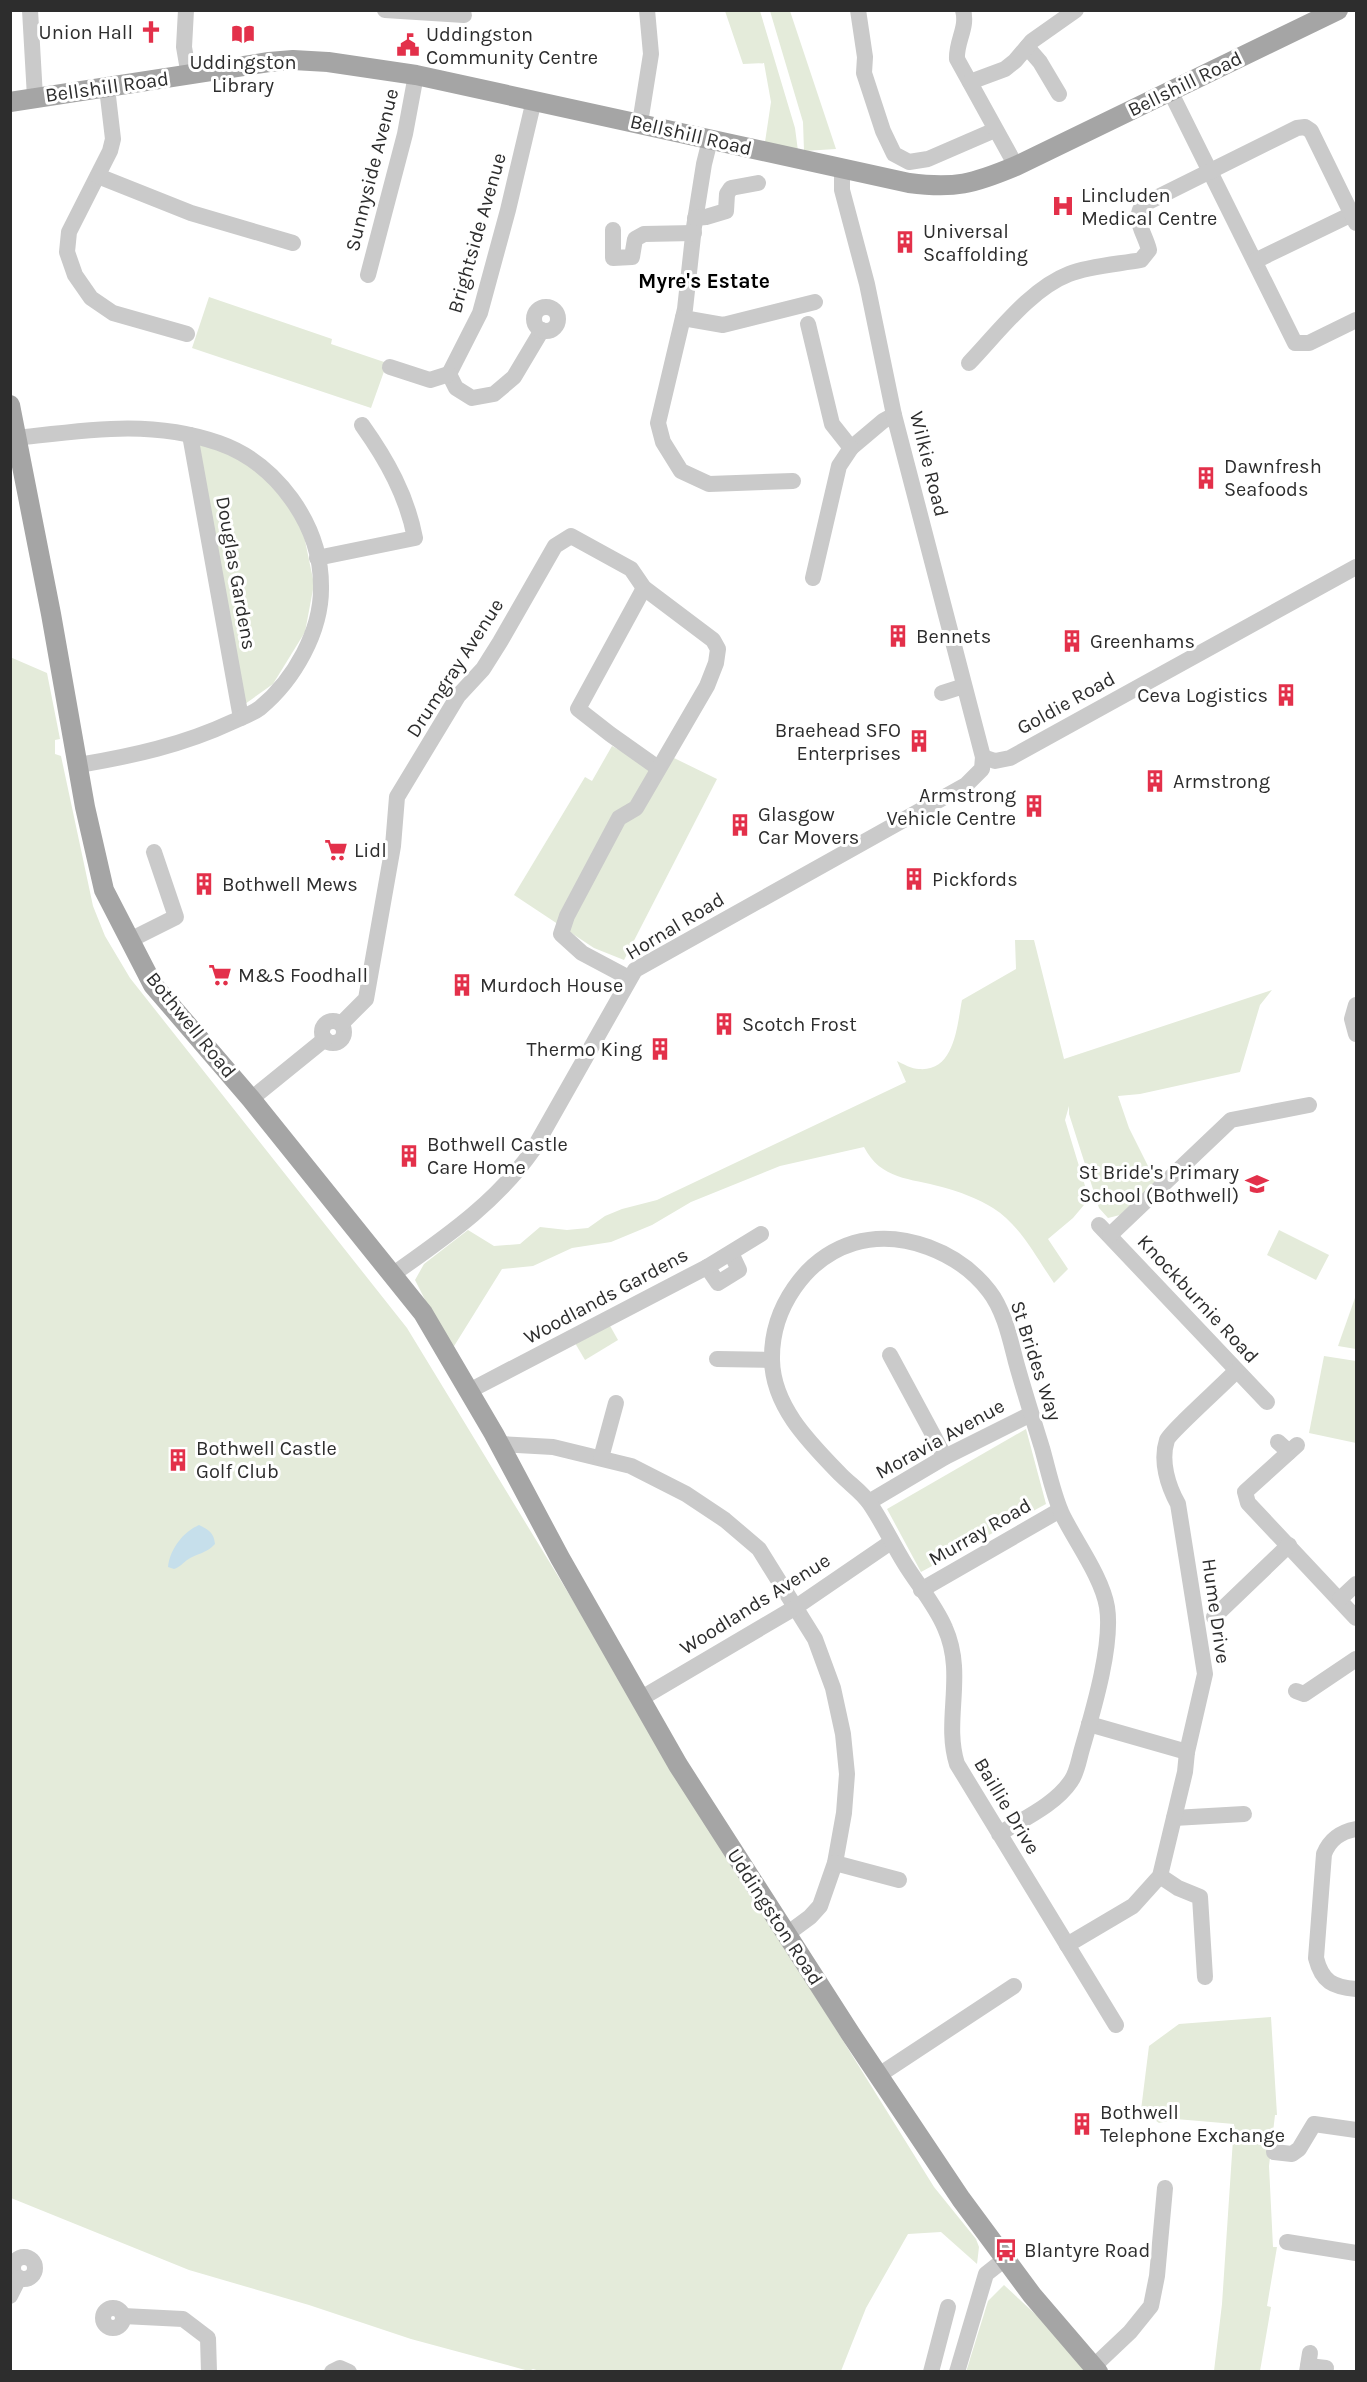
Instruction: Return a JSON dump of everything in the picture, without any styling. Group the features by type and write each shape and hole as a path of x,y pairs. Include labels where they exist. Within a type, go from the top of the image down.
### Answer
{"main road":[{"name":"Bellshill Road","path":"10,102 293,60 416,75 534,99 842,169 941,187 971,183 1016,166 1338,10"},
{"name":"Bothwell Road","path":"10,405 79,765 85,807 104,890 153,985 251,1100 423,1313 497,1439"},
{"name":"Uddingston Road","path":"497,1439 560,1558 678,1765 786,1934 961,2199 1005,2259 1096,2369"}],"street":[{"path":"30,10 35,97"},
{"path":"186,10 184,47 189,76"},
{"path":"385,10 464,15"},
{"path":"640,123 651,54 647,10"},
{"path":"858,10 865,57 864,73 894,154 909,162 928,159 995,130"},
{"path":"963,10 964,28 957,50 957,58 1016,166"},
{"path":"970,82 1005,69 1027,47 1076,10"},
{"path":"1027,47 1060,84"},
{"name":"Sunnyside Avenue","path":"368,275 405,134 416,75"},
{"path":"107,88 113,139 110,151 69,232 68,252 75,275 91,298 113,313 187,334"},
{"path":"1170,91 1295,343 1309,343 1356,320"},
{"name":"Brightside Avenue","path":"449,374 480,312 508,210 534,99"},
{"path":"969,363 1015,314 1053,282 1070,273 1142,260 1149,250 1137,217 1139,209 1144,204 1297,128 1305,127 1311,131 1354,218 1255,261"},
{"path":"710,140 704,164 683,318 658,423 663,442 681,471 709,484 792,481"},
{"name":"Wilkie Road","path":"842,169 842,190 867,284 894,415 983,763"},
{"path":"98,176 191,213 293,243"},
{"path":"614,230 613,258 632,257 635,239 644,234 695,225 706,218 726,211 727,194 731,188 758,183"},
{"path":"683,318 723,325 815,302"},
{"path":"808,324 832,424 851,448"},
{"path":"390,367 430,380 449,374 456,388 472,398 494,394 514,377 542,330"},
{"path":"813,578 839,466 851,448 882,421 894,415"},
{"path":"317,558 415,538 408,506 397,482 362,425"},
{"path":"17,438 110,427 156,428 221,444 257,462 290,494 308,524 317,558 321,586 317,618 308,646 283,685 258,710 209,732 169,746 128,757 79,765"},
{"name":"Douglas Gardens","path":"190,435 241,718"},
{"name":"Drumgray Avenue","path":"251,1100 325,1039 322,1032 326,1023 333,1021 341,1024 366,999 393,846 397,797 458,696 489,660 555,546 572,536 631,569 644,588 713,640 718,649 716,663 707,686 636,808 619,819 600,850 567,916 561,934 582,953 629,978"},
{"name":"Goldie Road","path":"983,763 1010,758 1356,567"},
{"path":"644,588 578,708 658,768"},
{"path":"942,693 964,686"},
{"name":"Hornal Road","path":"392,1275 463,1224 516,1175 533,1150 635,970 966,785 983,763"},
{"path":"130,940 176,917 154,852"},
{"path":"1356,1005 1352,1020 1356,1034"},
{"name":"Knockburnie Road","path":"1267,1402 1104,1230 1231,1120 1309,1106"},
{"name":"Woodlands Gardens","path":"470,1391 707,1267 718,1283 739,1270 731,1253 761,1234"},
{"name":"St Brides Way","path":"891,1542 869,1502 804,1435 787,1412 777,1386 772,1360 780,1314 803,1275 825,1258 853,1244 887,1239 914,1242 941,1251 969,1271 991,1293 1006,1328 1060,1510 1092,1567 1107,1606 1107,1644 1089,1724 1073,1779 1054,1799 999,1834"},
{"path":"889,1355 945,1457"},
{"path":"717,1359 772,1360"},
{"name":"Hume Drive","path":"1067,1945 1133,1906 1160,1876 1205,1674 1178,1504 1170,1490 1166,1473 1164,1459 1167,1439 1236,1371"},
{"path":"601,1458 616,1403"},
{"name":"Moravia Avenue","path":"869,1502 945,1457 1031,1414"},
{"path":"497,1439 601,1458 630,1466 650,1474 726,1520 759,1550 815,1639 833,1688 843,1734 847,1774 844,1813 834,1863 820,1906 810,1917 786,1934"},
{"path":"1287,1449 1245,1492 1248,1503 1356,1618"},
{"name":"Murray Road","path":"921,1590 1060,1510"},
{"path":"891,1542 921,1590"},
{"name":"Woodlands Avenue","path":"640,1699 796,1607 891,1542"},
{"path":"1214,1617 1289,1545"},
{"path":"1340,1599 1356,1584"},
{"name":"Baillie Drive","path":"921,1590 946,1629 954,1662 956,1684 953,1751 957,1764 1116,2025"},
{"path":"1296,1691 1304,1694 1356,1659"},
{"path":"1089,1724 1187,1752"},
{"path":"1174,1818 1244,1814"},
{"path":"1356,1829 1339,1835 1329,1842 1324,1854 1316,1958 1319,1970 1325,1979 1339,1988 1356,1989"},
{"path":"834,1863 899,1880"},
{"path":"1160,1876 1178,1888 1200,1897 1205,1977"},
{"path":"879,2075 1014,1986"},
{"path":"1305,2113 1356,2121"},
{"path":"1274,2152 1292,2154 1299,2149 1314,2124 1356,2130"},
{"path":"1096,2369 1151,2306 1157,2276 1165,2188"},
{"path":"1287,2242 1356,2253"},
{"path":"957,2372 986,2274 1005,2259"},
{"path":"10,2296 19,2278"},
{"path":"931,2372 948,2307"},
{"path":"123,2316 183,2319 208,2338 209,2372"},
{"path":"937,2348 962,2354"},
{"path":"1309,2363 1326,2368"},
{"path":"332,2372 340,2368 349,2372"}],"green space":[{"path":"725,11 760,11 795,128 798,151 765,142 771,102 764,63 743,64"},
{"path":"770,11 790,11 836,149 804,151 803,122"},
{"path":"209,297 332,339 331,344 387,363 371,408 192,348"},
{"path":"197,444 219,447 255,466 283,493 302,526 314,584 305,632 273,684 245,704"},
{"name":"Bothwell Castle Golf Club","path":"10,657 47,673 60,739 55,740 55,754 61,756 93,906 105,936 130,978 407,1328 740,1875 934,2187 976,2239 979,2247 977,2264 941,2232 908,2234 866,2308 841,2371 543,2372 533,2369 529,2371 411,2339 309,2305 189,2270 11,2198"},
{"path":"612,746 664,774 674,758 717,779 624,960 594,948 514,895 585,777 592,781"},
{"path":"1015,940 1034,940 1064,1059 1272,990 1260,1005 1240,1072 1140,1094 1118,1096 1129,1128 1156,1182 1120,1215 1108,1218 1099,1208 1069,1114 1069,1106 1065,1120 1089,1199 1073,1218 1048,1239 1068,1269 1054,1283 1019,1232 1003,1215 975,1198 888,1172 871,1158 864,1147 780,1166 691,1202 652,1225 611,1242 572,1248 533,1266 502,1269 451,1351 415,1280 424,1264 468,1230 494,1246 520,1244 540,1227 567,1230 588,1228 605,1216 657,1200 906,1082 897,1061 919,1069 931,1068 940,1063 947,1055 956,1034 962,1000 1016,969"},
{"path":"1279,1230 1329,1255 1316,1280 1267,1255"},
{"path":"1356,1295 1356,1349 1338,1346"},
{"path":"609,1324 618,1340 585,1360 575,1343"},
{"path":"1324,1356 1356,1361 1356,1443 1309,1433"},
{"path":"1026,1429 1046,1504 921,1572 887,1509"},
{"path":"1271,2017 1277,2115 1275,2115 1269,2166 1273,2247 1277,2247 1267,2306 1271,2307 1260,2371 1214,2371 1222,2304 1234,2124 1176,2119 1159,2123 1141,2110 1149,2046 1179,2024"},
{"path":"1004,2285 1046,2324 1089,2372 966,2372 988,2301"}],"water":[{"path":"199,1525 210,1532 215,1544 174,1569 168,1567 171,1554 178,1542"}],"place":[{"name":"Union Hall","path":"151,32"},
{"name":"Uddingston Library","path":"243,34"},
{"name":"Uddingston Community Centre","path":"408,45"},
{"name":"Lincluden Medical Centre","path":"1063,206"},
{"name":"Universal Scaffolding","path":"905,242"},
{"name":"Dawnfresh Seafoods","path":"1206,478"},
{"name":"Bennets","path":"898,636"},
{"name":"Greenhams","path":"1072,641"},
{"name":"Ceva Logistics","path":"1286,695"},
{"name":"Braehead SFO Enterprises","path":"919,741"},
{"name":"Armstrong","path":"1155,781"},
{"name":"Armstrong Vehicle Centre","path":"1034,806"},
{"name":"Glasgow Car Movers","path":"740,825"},
{"name":"Lidl","path":"336,850"},
{"name":"Pickfords","path":"914,879"},
{"name":"Bothwell Mews","path":"204,884"},
{"name":"M&S Foodhall","path":"220,975"},
{"name":"Murdoch House","path":"462,985"},
{"name":"Scotch Frost","path":"724,1024"},
{"name":"Thermo King","path":"660,1049"},
{"name":"Bothwell Castle Care Home","path":"409,1156"},
{"name":"St Bride's Primary School (Bothwell)","path":"1257,1184"},
{"name":"Bothwell Castle Golf Club","path":"178,1460"},
{"name":"Bothwell Telephone Exchange","path":"1082,2124"},
{"name":"Blantyre Road","path":"1006,2250"}],"district":[{"name":"Myre's Estate","path":"704,281"}]}
